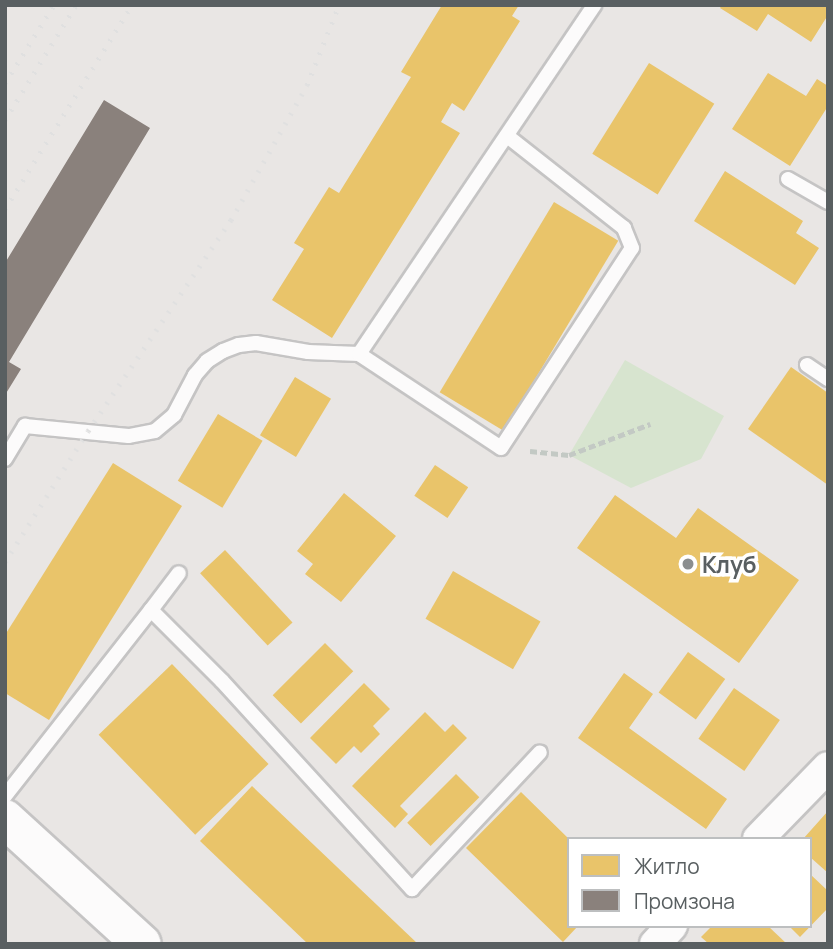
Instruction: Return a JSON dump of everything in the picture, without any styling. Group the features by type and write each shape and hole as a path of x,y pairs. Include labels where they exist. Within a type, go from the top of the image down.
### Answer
{"street":[{"path":"760,837 828,767"},
{"path":"5,819 142,944"},
{"path":"655,944 670,928"}],"lane":[{"path":"359,354 594,5"},
{"path":"5,459 25,426 129,436 155,431 174,415 195,375 207,362 239,345 256,343 308,352 359,354 501,448 632,248 624,228 507,136"},
{"path":"788,179 828,202"},
{"path":"807,365 828,379"},
{"path":"5,796 180,573"},
{"path":"151,610 222,681 412,888 540,752"}],"path":[{"path":"501,448 569,455 650,424"}],"green space":[{"path":"625,360 724,416 701,459 631,488 569,455"}],"building: Житло":[{"path":"442,5 519,5 512,16 520,21 464,111 452,103 441,122 460,133 332,338 272,300 304,249 294,243 329,187 339,193 411,77 401,72"},
{"path":"722,5 828,5 828,15 811,42 768,14 757,31 720,8"},
{"path":"649,63 714,104 658,195 592,154"},
{"path":"768,73 806,96 817,79 828,86 828,106 790,166 732,129"},
{"path":"725,171 803,221 796,233 819,248 795,285 694,221"},
{"path":"554,202 618,241 504,431 440,392"},
{"path":"791,367 828,393 828,485 748,429"},
{"path":"295,377 331,399 296,457 260,435"},
{"path":"218,414 263,441 222,508 178,481"},
{"path":"113,463 182,506 49,720 5,693 5,635"},
{"path":"435,465 468,487 447,518 414,496"},
{"path":"344,493 396,536 341,602 305,574 313,564 297,551"},
{"name":"Клуб","path":"615,495 676,538 698,508 799,580 739,663 577,548"},
{"path":"225,550 293,622 268,646 200,573"},
{"path":"453,571 540,622 513,669 426,619"},
{"path":"325,643 353,671 301,724 273,695"},
{"path":"688,652 725,679 696,719 659,692"},
{"path":"172,664 269,764 195,835 99,735"},
{"path":"624,673 653,694 629,728 727,799 706,829 578,738"},
{"path":"364,683 390,709 373,726 380,734 361,753 354,746 336,764 310,738"},
{"path":"734,688 780,720 744,771 698,739"},
{"path":"425,712 445,732 453,724 467,738 400,806 408,814 395,828 352,786"},
{"path":"456,774 479,797 431,846 407,823"},
{"path":"252,786 418,944 308,944 200,841"},
{"path":"521,792 567,837 567,928 576,928 563,942 466,848"},
{"path":"828,811 828,873 812,859 812,837 805,837"},
{"path":"812,876 828,891 828,908 812,925"},
{"path":"710,928 770,928 787,944 709,944 701,937"},
{"path":"791,928 809,928 800,937"}],"building: Промзона":[{"path":"104,100 150,128 9,362 21,369 5,395 5,263"}],"railway":[{"path":"5,83 54,5"},
{"path":"5,120 76,5"},
{"path":"5,209 132,5"},
{"path":"5,562 88,431 231,220 307,85 339,5"}],"place":[{"name":"Клуб","path":"688,564"}]}
